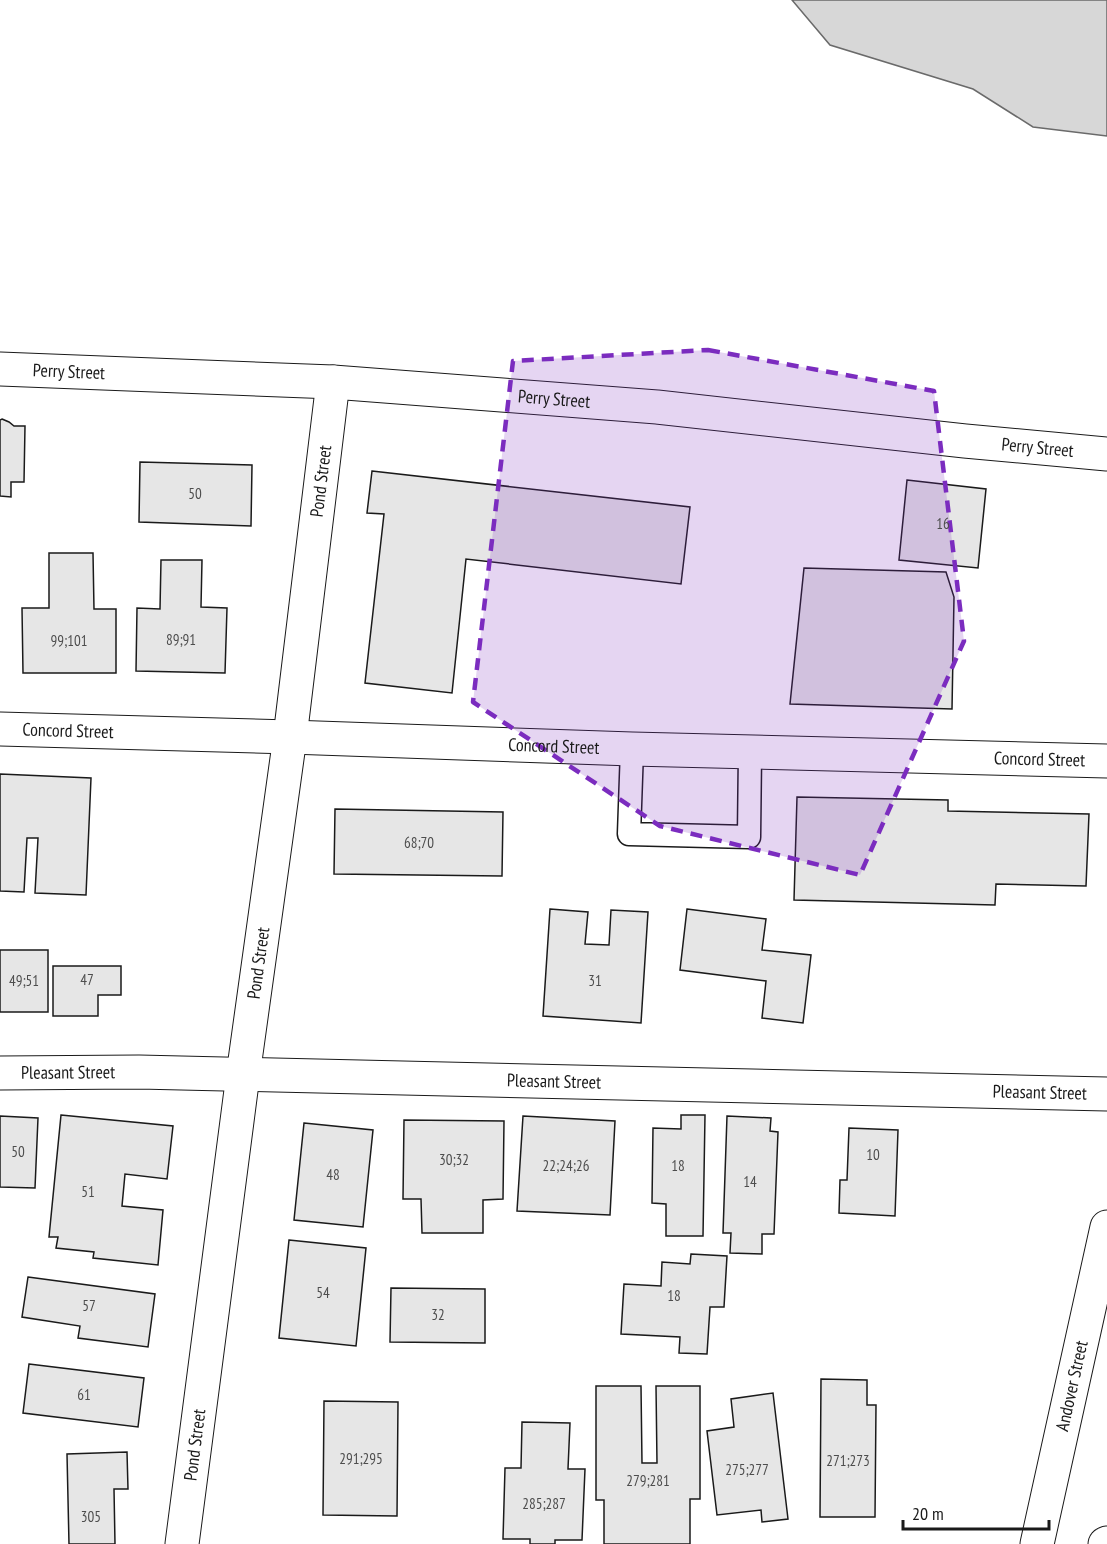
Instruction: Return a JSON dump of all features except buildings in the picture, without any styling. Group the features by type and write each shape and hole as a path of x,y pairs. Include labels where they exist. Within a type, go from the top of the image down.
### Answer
{"street":[{"name":"Perry Street","path":"0,369 333,382 657,407 965,441 1107,454"},
{"name":"Pond Street","path":"183,1544 243,1075 290,737 333,382"},
{"name":"Concord Street","path":"0,729 632,750 1107,761"},
{"name":"Pleasant Street","path":"0,1073 139,1072 1107,1094"},
{"name":"Andover Street","path":"1037,1544 1107,1227"}],"lane":[{"path":"632,750 629,834 749,837 750,753"}],"highlighted area":[{"path":"708,350 934,391 964,641 860,875 660,826 473,702 513,361"}],"shaded area":[{"path":"792,0 1107,0 1107,136 1033,127 973,89 830,45"}]}
